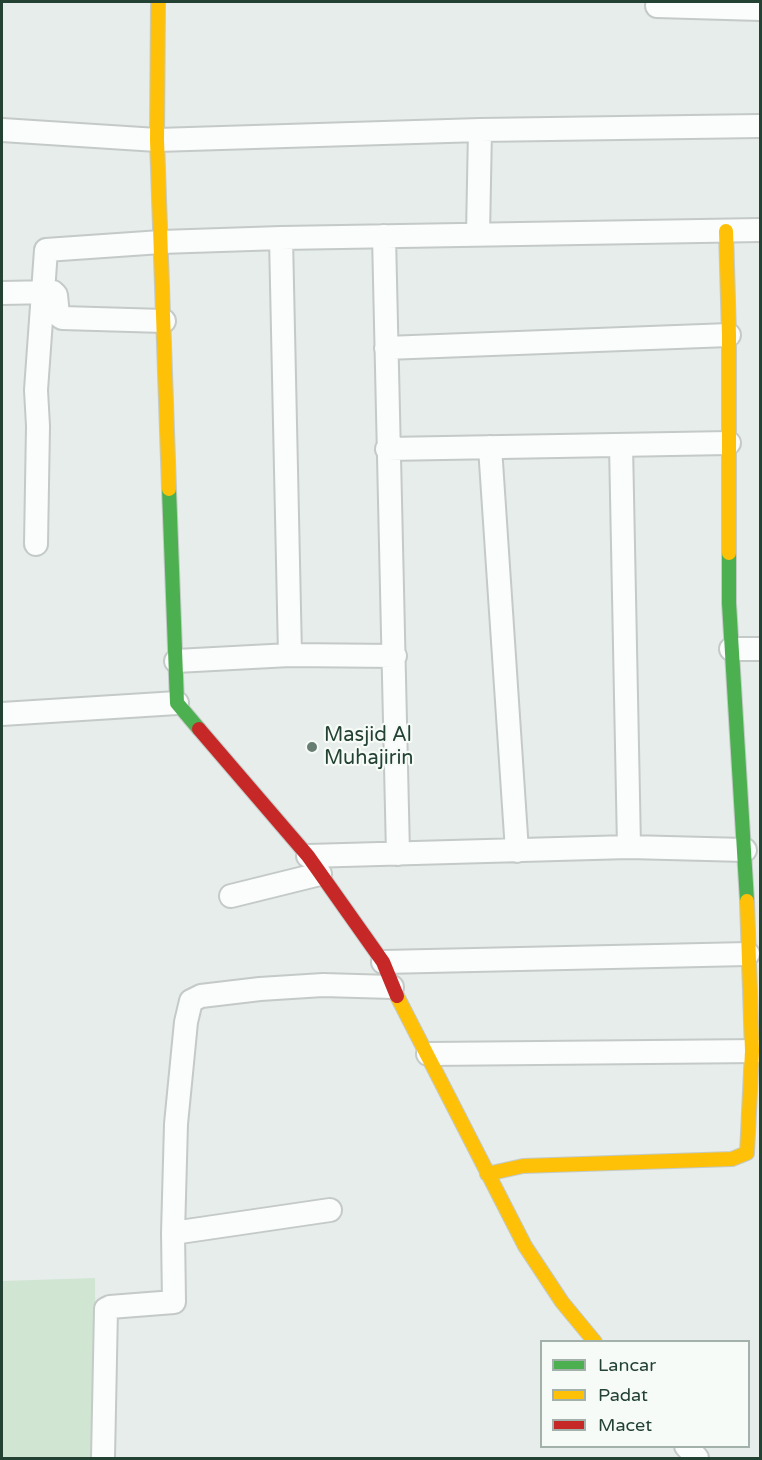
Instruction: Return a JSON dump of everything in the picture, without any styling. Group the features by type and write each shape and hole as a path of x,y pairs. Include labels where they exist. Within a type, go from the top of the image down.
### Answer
{"street":[{"path":"158,2 157,140 177,703 314,865 383,962 392,987 428,1054 486,1174 525,1246 562,1302 594,1340"},
{"path":"657,6 760,9"},
{"path":"2,130 157,140 480,130 760,126"},
{"path":"478,234 480,130"},
{"path":"36,544 38,426 36,390 46,250 161,242 281,238 760,230"},
{"path":"486,1174 523,1166 732,1160 747,1153 756,1051 748,954 745,850 729,603 729,335 726,231"},
{"path":"384,236 387,450 395,656 398,854"},
{"path":"281,238 290,656"},
{"path":"2,293 53,292 56,295 58,315 62,318 164,321"},
{"path":"386,348 729,335"},
{"path":"387,450 729,442"},
{"path":"621,445 629,848"},
{"path":"490,447 517,851"},
{"path":"731,649 760,649"},
{"path":"176,661 290,656 395,656"},
{"path":"2,714 177,703"},
{"path":"231,896 314,865 398,854 629,848 745,850"},
{"path":"383,962 748,954"},
{"path":"103,1458 106,1309 174,1302 176,1124 186,1022 191,1001 201,996 260,989 323,985 392,987"},
{"path":"428,1054 756,1051"},
{"path":"173,1233 330,1210"}],"green space":[{"path":"95,1278 96,1458 2,1458 2,1281"}],"traffic: fast":[{"path":"169,489 177,703 199,729"},
{"path":"729,553 729,603 747,901"}],"traffic: slow":[{"path":"158,2 157,140 169,489"},
{"path":"726,231 729,335 729,553"},
{"path":"487,1174 523,1166 732,1159 747,1153 752,1051 747,901"},
{"path":"397,996 525,1246 562,1302 593,1340"}],"traffic: jam":[{"path":"199,729 308,856 383,962 397,996"}],"place":[{"name":"Masjid Al Muhajirin","path":"312,747"}]}
